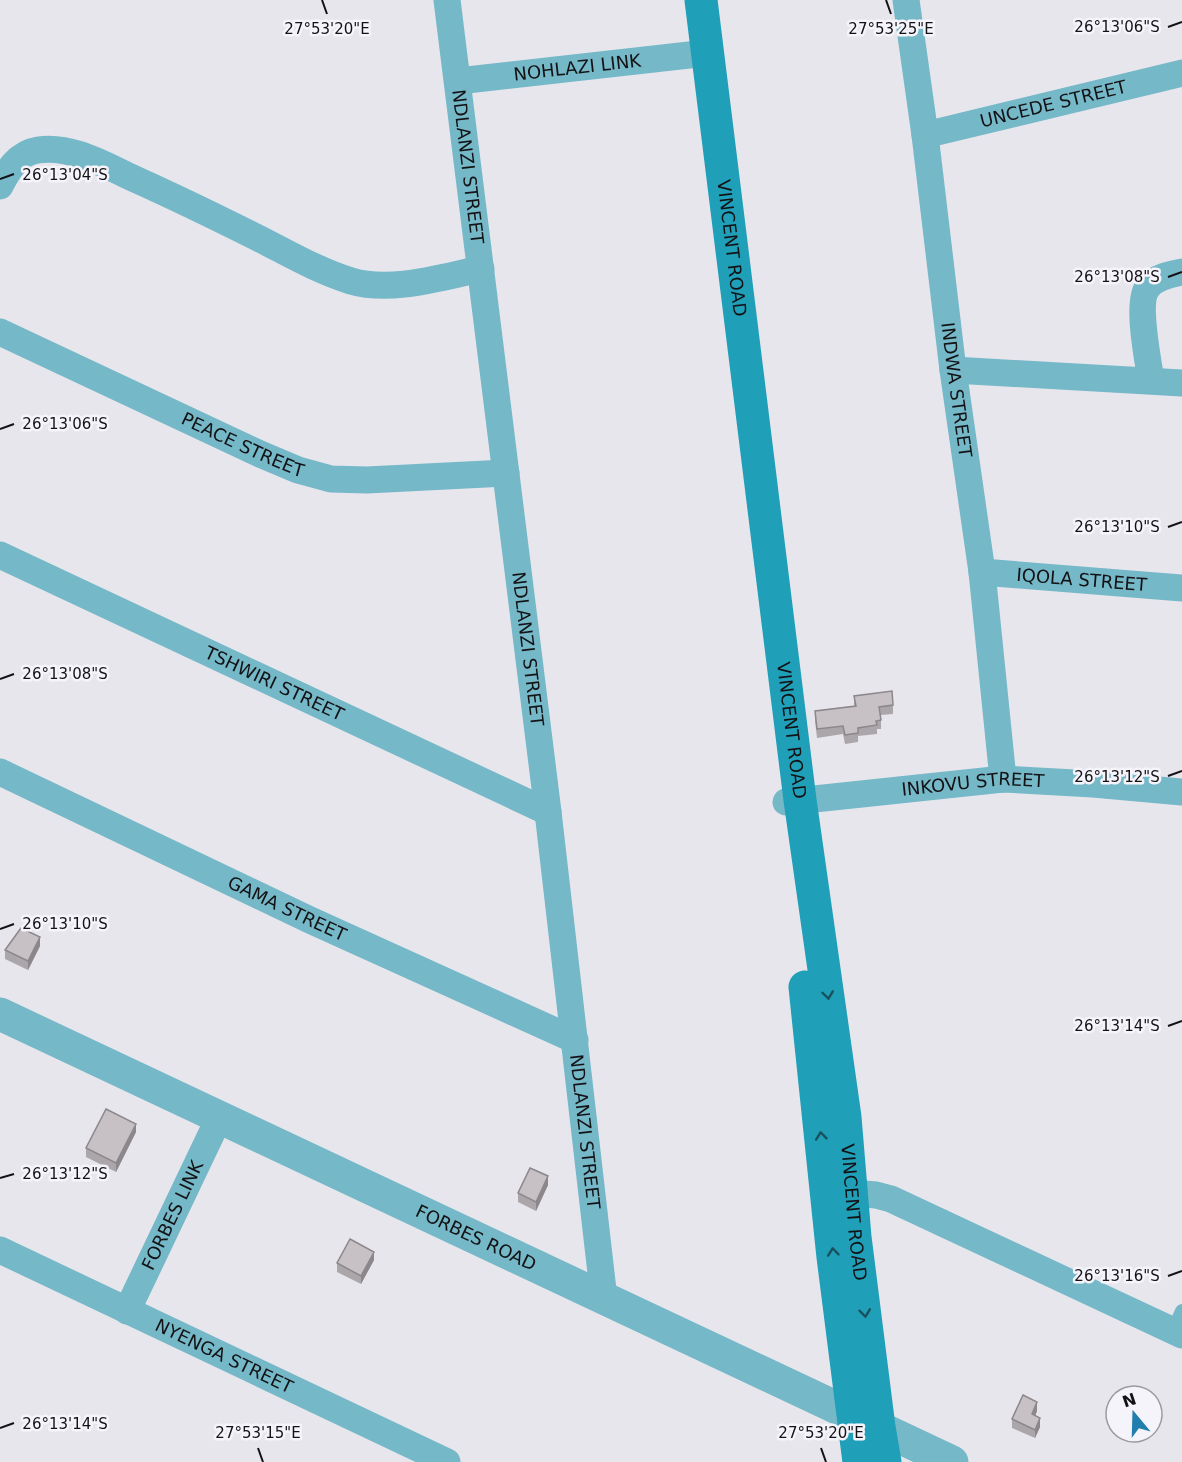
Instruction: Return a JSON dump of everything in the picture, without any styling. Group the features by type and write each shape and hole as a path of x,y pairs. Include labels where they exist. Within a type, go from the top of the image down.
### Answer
{"main road":[{"name":"VINCENT ROAD","path":"687,0 701,54"},
{"name":"VINCENT ROAD","path":"701,0 701,54 793,801 833,1257 866,1421 885,1462"},
{"name":"VINCENT ROAD","path":"793,801 845,1117 866,1421 859,1462"}],"street":[{"name":"NDLANZI STREET","path":"447,0 548,812 604,1299"},
{"name":"INDWA STREET","path":"906,0 925,135 953,370 982,572 1003,779"},
{"name":"NOHLAZI LINK","path":"458,81 701,54"},
{"name":"UNCEDE STREET","path":"925,135 1182,73"},
{"path":"0,186 9,168 22,157 35,150 56,149 87,157 215,216 311,264 352,281 383,285 415,282 481,269"},
{"path":"1150,380 1143,302 1146,288 1156,280 1182,272"},
{"name":"PEACE STREET","path":"0,332 298,470 331,479 366,480 506,473"},
{"path":"953,370 1182,383"},
{"name":"TSHWIRI STREET","path":"0,555 548,812"},
{"name":"IQOLA STREET","path":"982,572 1182,588"},
{"name":"GAMA STREET","path":"0,772 310,920 575,1040"},
{"name":"INKOVU STREET","path":"793,801 1003,779 1182,792"},
{"name":"FORBES ROAD","path":"0,1014 952,1462"},
{"name":"FORBES LINK","path":"127,1311 219,1118"},
{"path":"852,1193 891,1199 1179,1326"},
{"name":"NYENGA STREET","path":"0,1251 447,1462"}],"building":[{"path":"892,691 893,705 879,707 881,720 876,721 877,725 858,728 858,733 845,735 843,726 817,729 815,711 856,706 854,696"},
{"path":"21,928 40,937 28,961 5,950"},
{"path":"106,1109 136,1124 116,1163 86,1148"},
{"path":"530,1168 548,1176 536,1202 518,1193"},
{"path":"350,1239 374,1252 361,1276 337,1263"},
{"path":"1023,1395 1037,1402 1032,1414 1040,1418 1035,1430 1012,1419"}]}
